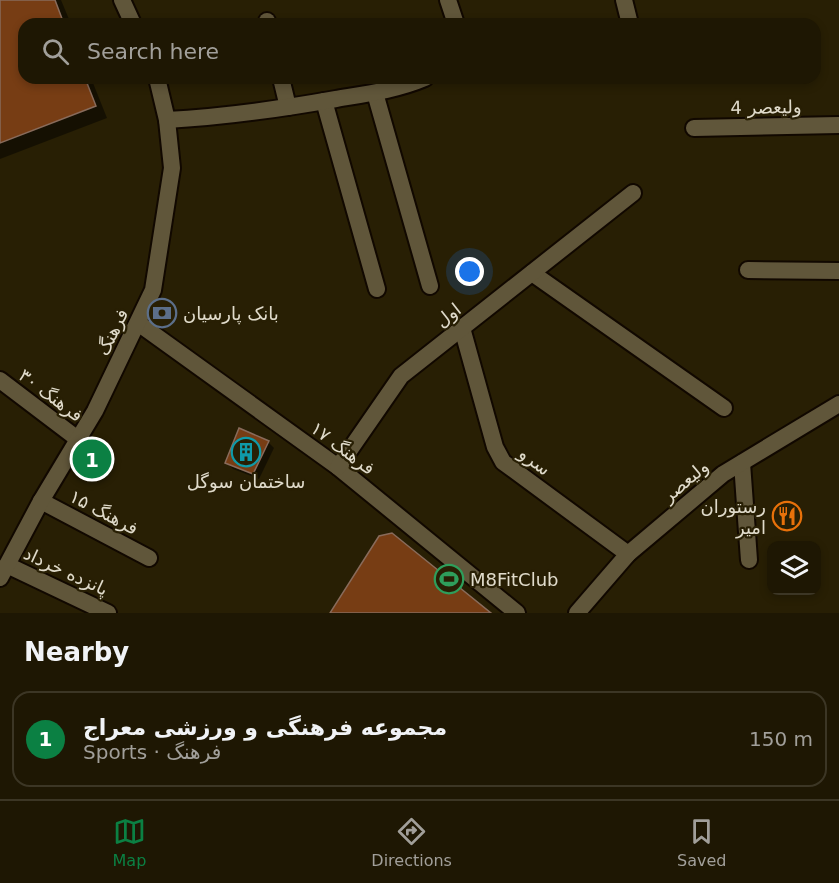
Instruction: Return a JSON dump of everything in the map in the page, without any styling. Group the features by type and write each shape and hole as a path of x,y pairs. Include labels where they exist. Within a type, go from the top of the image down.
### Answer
{"street":[{"path":"122,0 130,18"},
{"path":"448,0 454,18"},
{"path":"624,0 628,18"},
{"name":"فرهنگ","path":"3,571 40,501 79,440 153,290 172,168 167,120 158,84"},
{"path":"282,84 288,107"},
{"path":"167,120 208,118 288,107 375,93 405,84"},
{"path":"375,93 430,286"},
{"path":"324,101 377,289"},
{"name":"ولیعصر 4","path":"694,128 839,125"},
{"name":"اول","path":"338,467 401,376 633,193"},
{"path":"748,270 839,271"},
{"path":"532,273 724,408"},
{"name":"فرهنگ ۱۷","path":"138,323 338,467 518,613"},
{"name":"سرو","path":"462,328 495,447 503,462 628,554"},
{"name":"فرهنگ ۳۰","path":"0,380 79,440"},
{"name":"ولیعصر","path":"577,613 628,554 723,474 839,404"},
{"path":"742,463 749,560"},
{"name":"فرهنگ ۱۵","path":"40,501 149,558"},
{"name":"پانزده خرداد","path":"3,571 108,613"}],"building":[{"path":"0,0 55,0 62,18 18,18 18,84 87,84 96,106 0,143"},
{"name":"ساختمان سوگل","path":"239,428 269,441 253,474 225,463"},
{"path":"392,533 491,613 330,613 379,536"}],"place":[{"name":"بانک پارسیان","path":"162,313"},
{"name":"ساختمان سوگل","path":"246,452"},
{"name":"مجموعه فرهنگی و ورزشی معراج","path":"92,459"},
{"name":"رستوران امیر","path":"787,516"},
{"name":"M8FitClub","path":"449,579"}]}
